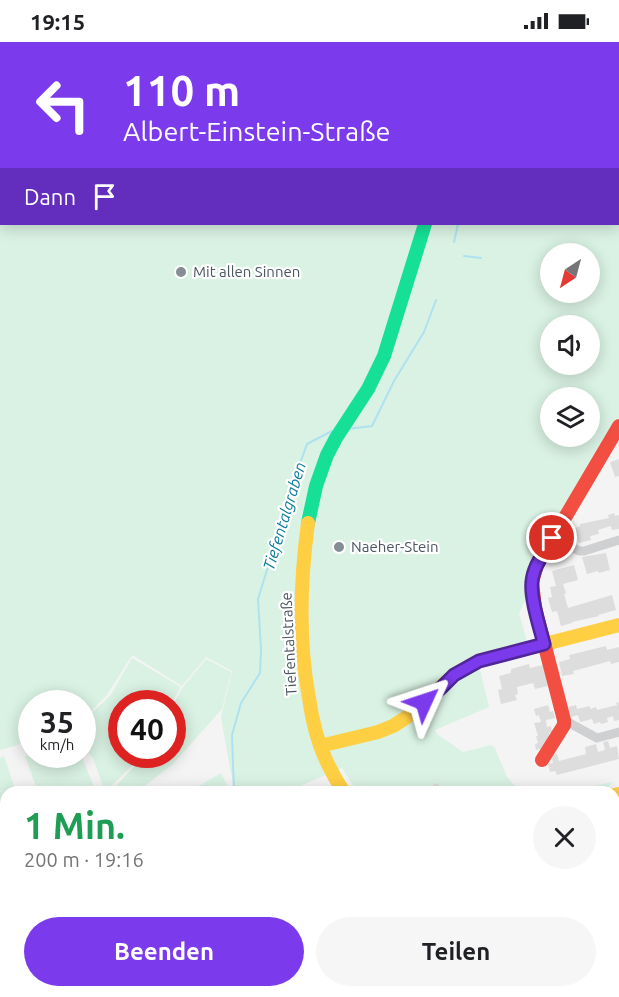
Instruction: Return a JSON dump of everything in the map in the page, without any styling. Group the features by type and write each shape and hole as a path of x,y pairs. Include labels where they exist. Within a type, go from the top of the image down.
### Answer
{"street":[{"name":"Tiefentalstraße","path":"340,786 320,746 304,681 301,607 307,536 312,504 327,454 372,383 380,366 425,225"},
{"path":"542,760 564,725 564,720 535,608 532,582 537,565 552,538 617,433"},
{"path":"552,538 579,551 619,540"},
{"path":"320,746 378,732 393,726 454,675 479,661 619,625"},
{"path":"564,720 597,738 619,732"}],"green space":[{"path":"0,225 619,225 619,417 533,556 527,571 527,597 519,613 528,645 477,657 489,707 435,730 463,752 491,745 495,748 507,777 515,786 353,786 342,768 300,786 234,786 221,717 232,671 206,657 182,686 132,655 108,690 107,695 96,706 96,690 18,690 18,745 0,750"},
{"path":"132,658 181,687 179,690 113,690"},
{"path":"206,659 231,672 222,709 186,749 186,690 181,690"},
{"path":"108,698 108,768 130,768 111,786 103,786 96,766 96,709"},
{"path":"4,756 14,786 0,786 0,758"},
{"path":"29,768 86,768 94,786 36,786"},
{"path":"133,768 168,768 145,786 116,786"},
{"path":"221,773 228,786 199,786"},
{"path":"612,782 609,786 596,786"}],"building":[{"path":"619,459 619,476 615,477 610,462"},
{"path":"614,513 615,516 619,515 619,529 612,530 611,526 598,530 599,534 590,536 591,540 579,543 575,528 580,524 609,518 608,515"},
{"path":"606,553 610,570 587,574 582,557"},
{"path":"574,565 578,580 563,584 568,608 612,595 616,610 561,626 557,611 552,612 548,598 552,597 550,587 556,586 552,571"},
{"path":"606,646 607,650 619,647 619,662 611,664 610,661 562,676 559,662 570,659 569,655"},
{"path":"529,664 530,668 543,665 548,686 535,689 533,683 517,687 518,694 515,695 517,700 501,704 498,690 502,689 499,676 511,673 511,669"},
{"path":"619,702 619,720 614,721 613,716 607,718 608,722 601,724 600,722 594,724 592,719 580,722 578,715 571,717 568,707 576,705 577,709 590,706 590,709 596,707 597,710 617,705 616,703"},
{"path":"548,705 555,718 546,720 547,727 551,726 552,732 549,733 549,747 536,750 535,744 538,743 536,736 538,736 534,723 541,722 534,709"},
{"path":"608,741 610,748 617,746 619,759 557,775 555,771 550,772 548,764 553,763 551,755 557,754 559,761 586,754 585,747 596,744 598,752 605,750 603,742"}],"waterway":[{"name":"Tiefentalgraben","path":"454,242 458,225"},
{"name":"Tiefentalgraben","path":"464,256 481,258"},
{"name":"Tiefentalgraben","path":"347,429 372,426 394,381 424,332 436,300"},
{"name":"Tiefentalgraben","path":"234,786 232,735 241,703 260,673 258,599 282,514 307,444 335,431"}],"traffic: fast":[{"path":"308,523 316,486 327,455 368,389 384,356 425,225"}],"traffic: slow":[{"path":"308,523 301,611 305,676 313,722 320,745 340,786"},
{"path":"320,746 378,732 393,726 407,717 454,675 479,661 619,625"}],"traffic: jam":[{"path":"542,760 564,725 564,720 535,608 532,582 537,565 619,426"}],"place":[{"name":"Mit allen Sinnen","path":"181,272"},
{"name":"Naeher-Stein","path":"339,547"}],"route":[{"path":"424,702 454,675 479,661 544,644 535,608 532,582 537,565 552,538"}]}
